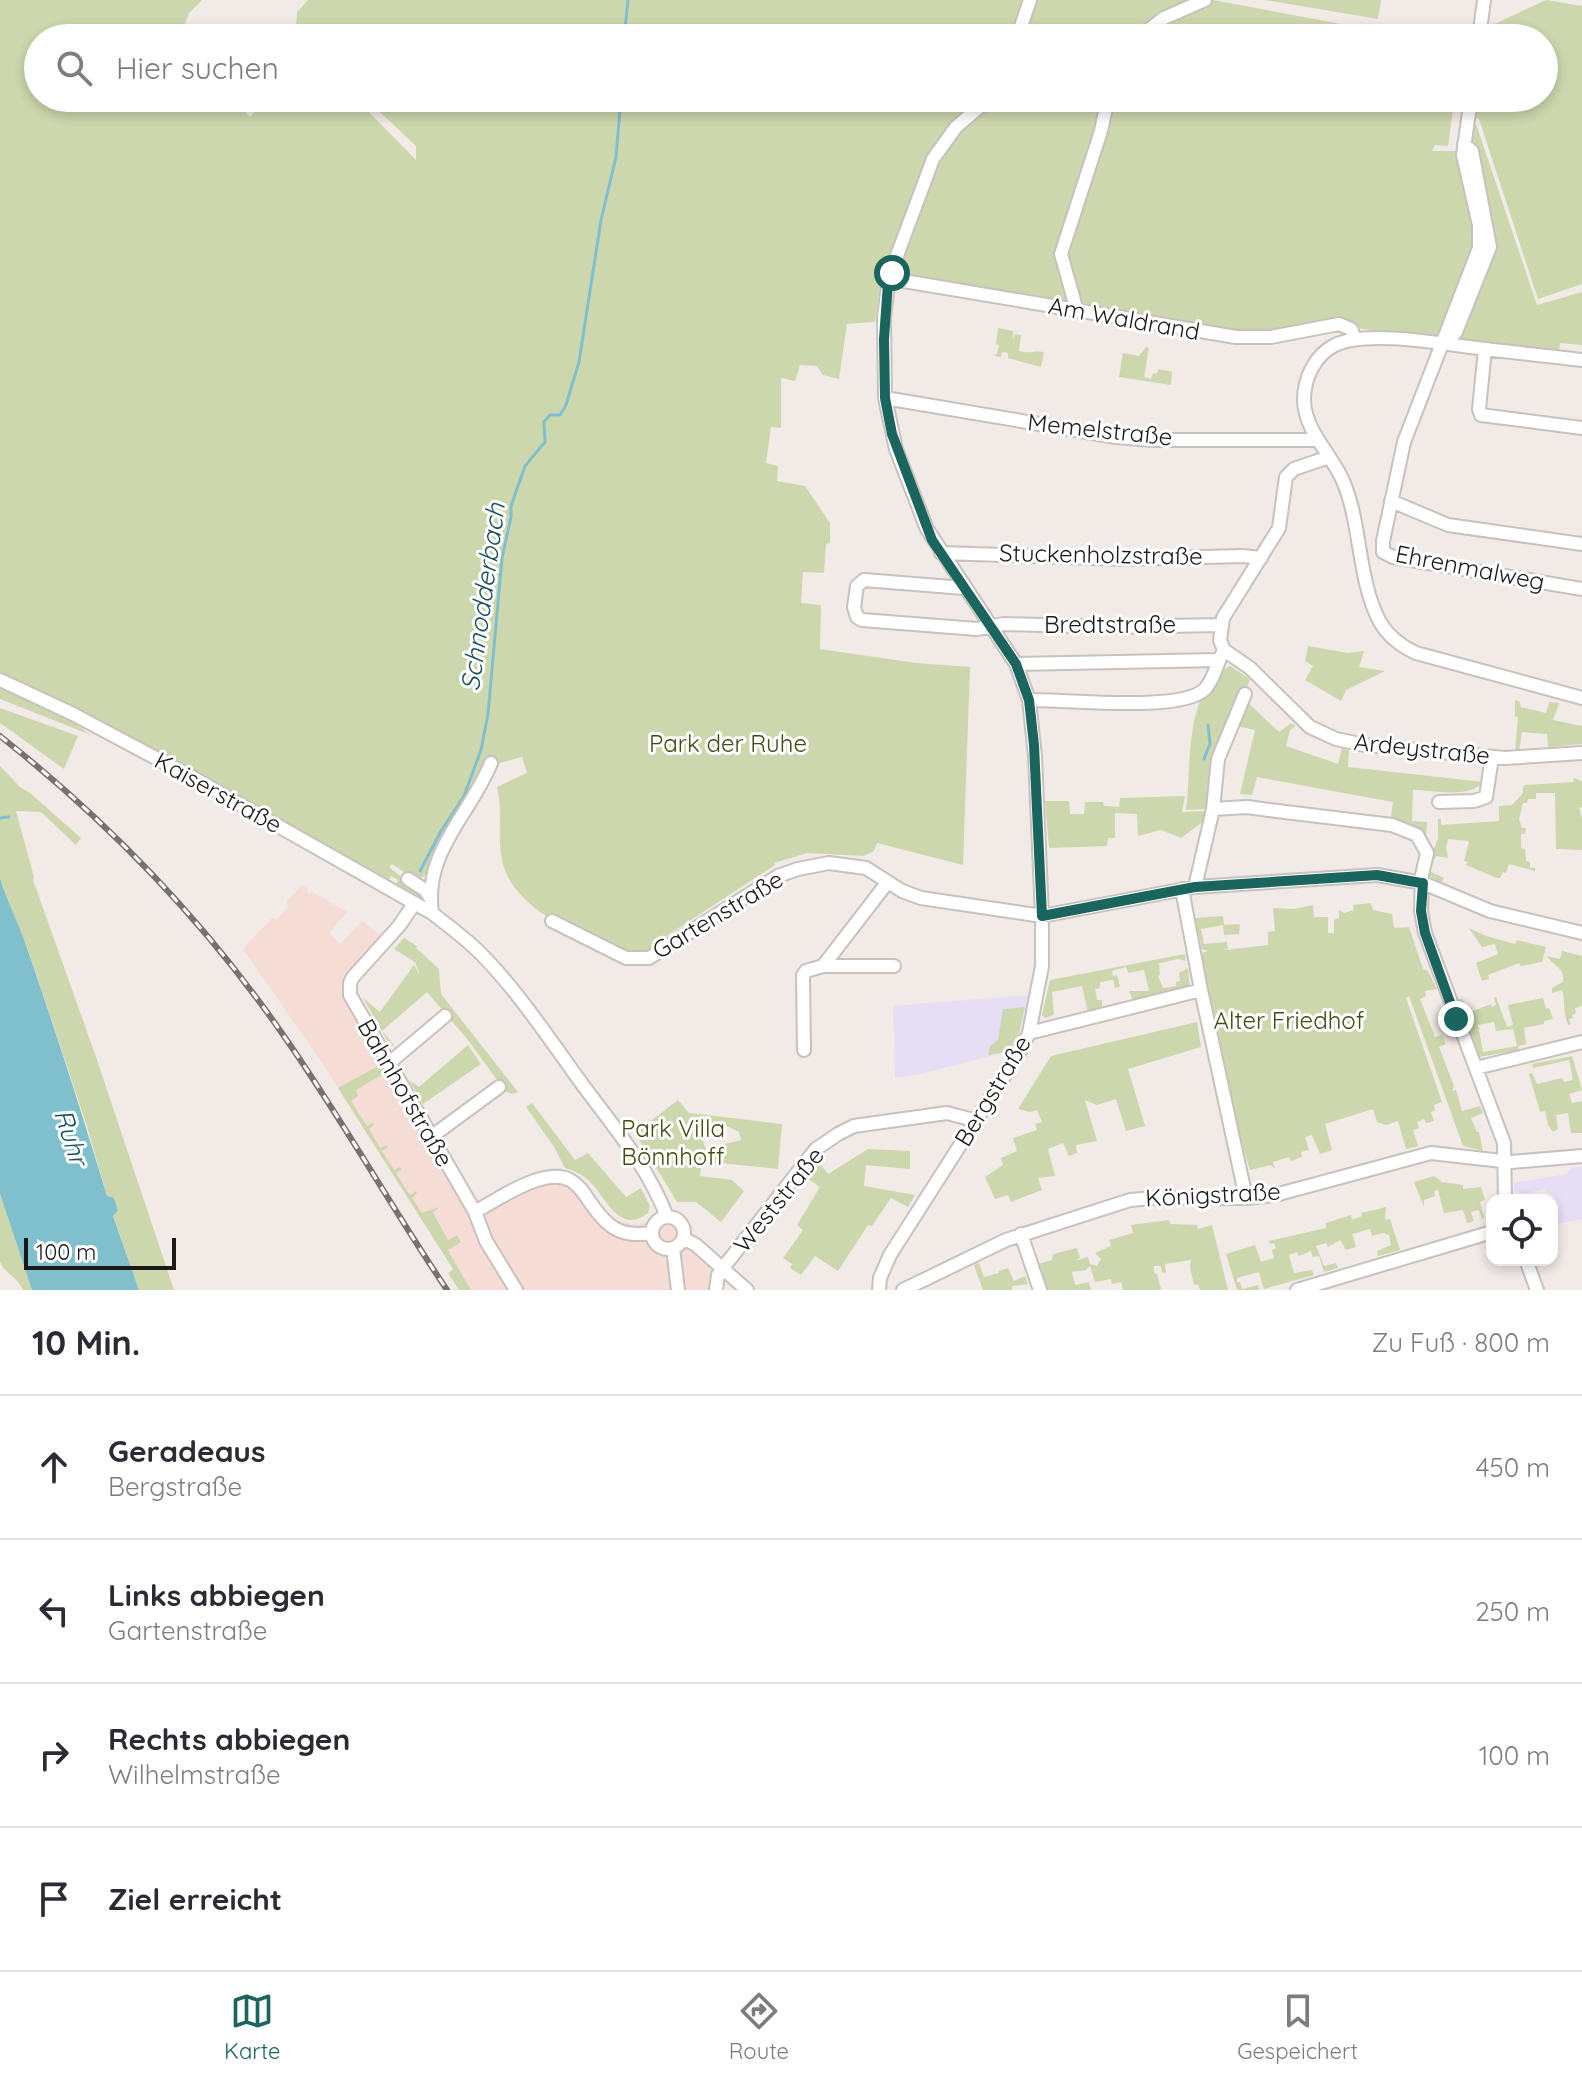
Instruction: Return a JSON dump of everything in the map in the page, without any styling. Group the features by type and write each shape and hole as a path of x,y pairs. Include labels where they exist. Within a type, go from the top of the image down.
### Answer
{"street":[{"path":"1022,24 1030,0"},
{"path":"1156,24 1205,0"},
{"path":"1481,24 1484,0"},
{"name":"Bergstraße","path":"879,1290 880,1278 890,1255 977,1121 1029,1033 1041,983 1042,916 1029,700 1016,664 927,529 896,449 885,398 884,318 888,283 933,159 956,127 974,112"},
{"path":"1077,311 1061,254 1105,112"},
{"name":"Ehrenmalweg","path":"1469,112 1463,155 1480,241 1444,343 1419,398 1404,442 1383,552 1389,556 1582,589"},
{"name":"Am Waldrand","path":"888,283 898,280 1236,337 1271,337 1339,324 1351,329 1355,339"},
{"path":"1582,360 1444,343 1355,339 1336,344 1313,366 1308,376 1304,404 1308,421 1345,484 1373,607 1389,635 1416,653 1582,698"},
{"path":"1485,349 1481,415 1582,428"},
{"name":"Memelstraße","path":"885,398 1116,437 1152,440 1318,440"},
{"path":"1029,700 1149,702 1189,698 1206,688 1221,655 1221,625 1279,528 1284,483 1290,472 1329,457"},
{"path":"1391,501 1448,525 1582,544"},
{"name":"Stuckenholzstraße","path":"941,553 1124,559 1261,558"},
{"name":"Bredtstraße","path":"964,588 864,580 857,586 854,607 857,617 875,622 977,629 991,626 1221,625"},
{"path":"1016,664 1221,655"},
{"name":"Ardeystraße","path":"1221,655 1250,668 1317,732 1336,739 1365,745 1492,757 1582,753"},
{"name":"Kaiserstraße","path":"0,680 73,714 197,780 432,913 476,949 507,985 634,1155 658,1194 667,1217 679,1222 684,1232 678,1243"},
{"path":"1245,694 1218,759 1213,809 1189,888 1201,990 1246,1198"},
{"path":"1439,802 1474,801 1486,797 1492,757"},
{"path":"432,913 433,874 438,856 450,831 482,785 491,763"},
{"path":"1213,809 1247,807 1405,828 1424,844 1427,853 1422,875 1421,911 1425,933 1504,1143 1505,1194"},
{"name":"Gartenstraße","path":"552,921 626,958 641,959 661,952 778,876 798,869 844,863 866,868 887,883 921,898 1042,916 1189,888 1377,875 1423,883 1490,911 1582,933"},
{"path":"408,879 425,890 431,899"},
{"path":"823,966 887,883"},
{"name":"Bahnhofstraße","path":"414,904 399,926 353,977 350,995 475,1212 486,1241 516,1290"},
{"path":"804,1050 803,975 806,971 823,966 894,966"},
{"path":"1029,1033 1201,990"},
{"path":"388,1064 445,1016"},
{"path":"1476,1068 1582,1042"},
{"path":"431,1137 499,1087"},
{"name":"Weststraße","path":"723,1268 816,1149 838,1134 854,1126 947,1113 977,1121"},
{"name":"Königstraße","path":"903,1290 1021,1234 1130,1200 1246,1198 1287,1193 1424,1153 1506,1162 1582,1156"},
{"path":"475,1212 528,1183 556,1177 576,1183 607,1224 616,1230 634,1234 652,1233"},
{"path":"652,1233 657,1221 667,1217"},
{"path":"652,1233 660,1246 678,1243 696,1245 747,1290"},
{"path":"1021,1234 1040,1290"},
{"path":"1297,1290 1486,1234"},
{"path":"678,1243 678,1290"},
{"path":"1528,1266 1537,1290"},
{"path":"716,1290 718,1275 723,1268"}],"shaded area":[{"path":"302,885 308,889 307,892 347,912 329,933 340,944 362,921 383,938 346,982 473,1215 527,1188 552,1182 575,1189 604,1230 618,1220 631,1224 650,1223 663,1208 667,1217 682,1226 683,1238 723,1268 716,1290 471,1290 448,1250 443,1253 323,1064 243,949 272,918 276,920 289,906 286,902"},
{"path":"1029,995 1019,1036 1010,1051 895,1078 893,1006"},
{"path":"1582,1166 1582,1219 1558,1224 1558,1194 1543,1189 1524,1194 1515,1191 1513,1183 1567,1174 1572,1168"}],"green space":[{"name":"Park der Ruhe","path":"0,0 202,0 189,13 185,24 24,24 24,112 245,112 250,117 255,112 369,112 416,160 416,146 380,112 1453,112 1448,146 1435,145 1432,151 1477,151 1473,141 1473,124 1476,124 1537,305 1582,292 1582,345 1560,343 1559,351 1362,329 1352,324 1270,334 1236,333 884,273 875,322 847,324 839,379 823,375 817,366 800,365 795,381 781,378 781,428 771,427 766,463 778,466 777,481 805,486 830,523 824,573 803,572 801,603 821,605 820,649 916,663 970,667 963,865 877,843 874,851 863,856 807,853 774,863 668,935 660,944 638,956 557,923 521,896 509,879 502,860 497,787 527,773 522,757 493,765 447,829 426,875 416,880 392,864 389,867 423,895 421,900 396,886 398,880 391,876 388,881 164,754 0,673"},
{"path":"308,0 1213,0 1341,24 296,24 297,12"},
{"path":"1265,0 1381,0 1378,19"},
{"path":"1546,0 1582,6 1582,284 1538,299 1475,112 1558,112 1558,24 1495,24"},
{"path":"998,328 1013,331 1013,339 1015,334 1021,335 1019,351 1044,352 1041,367 1008,358 1008,353 1002,352 1001,357 994,356 999,345 996,344"},
{"path":"1146,347 1149,348 1144,377 1151,379 1159,369 1172,372 1171,385 1119,377 1123,353 1139,356"},
{"path":"1308,646 1348,653 1364,651 1359,667 1385,671 1346,690 1341,701 1305,680 1313,666 1305,661"},
{"path":"1230,666 1250,679 1210,784 1206,809 1186,810 1190,751 1197,710 1204,692 1215,677"},
{"path":"0,686 70,720 91,735 0,699"},
{"path":"1245,700 1279,732 1291,723 1296,726 1290,730 1286,746 1338,764 1342,748 1349,751 1348,767 1483,782 1460,792 1413,790 1412,821 1427,822 1426,841 1394,822 1391,817 1393,802 1257,777 1252,795 1240,794 1255,730 1237,726"},
{"path":"1515,700 1520,702 1521,707 1546,713 1549,702 1559,703 1553,720 1582,726 1582,744 1548,747 1547,734 1522,732 1519,752 1515,752 1518,717 1515,716"},
{"path":"0,708 78,736 64,769 0,723"},
{"path":"0,766 20,787 81,838 76,845 41,812 16,811 33,880 174,1290 139,1290 113,1215 118,1210 114,1199 107,1196 26,944 10,910 0,878"},
{"path":"1574,778 1582,781 1582,807 1579,808 1582,850 1556,849 1555,793 1536,793 1536,799 1523,803 1519,819 1522,828 1526,828 1525,834 1521,834 1521,848 1525,849 1526,861 1535,871 1509,864 1506,873 1497,878 1466,865 1464,861 1469,841 1448,839 1448,858 1436,856 1429,871 1444,878 1442,882 1428,876 1426,869 1438,839 1438,819 1441,819 1441,825 1499,821 1499,806 1512,805 1523,793 1525,785 1573,782"},
{"path":"1185,796 1182,812 1205,811 1204,821 1181,838 1161,830 1138,836 1137,814 1115,813 1115,838 1108,838 1107,846 1049,848 1045,801 1069,801 1070,814 1084,814 1085,802 1103,802 1104,806 1119,807 1120,798"},
{"name":"Alter Friedhof","path":"1371,903 1373,910 1392,914 1394,928 1409,927 1423,969 1428,971 1437,989 1425,991 1426,996 1420,999 1435,1037 1442,1035 1446,1044 1439,1047 1454,1086 1452,1091 1456,1090 1462,1111 1480,1106 1483,1113 1471,1118 1479,1132 1483,1151 1463,1146 1409,996 1406,998 1442,1102 1434,1105 1435,1110 1431,1112 1434,1121 1426,1123 1424,1119 1417,1122 1419,1128 1413,1130 1418,1146 1406,1149 1398,1121 1386,1125 1377,1122 1373,1109 1325,1124 1332,1150 1320,1154 1312,1135 1305,1137 1309,1150 1301,1152 1302,1157 1273,1162 1275,1169 1271,1165 1250,1170 1204,966 1202,953 1208,951 1202,949 1195,918 1223,916 1224,925 1240,924 1239,934 1224,935 1223,925 1201,929 1204,944 1227,942 1228,949 1223,950 1226,950 1268,945 1268,932 1275,931 1273,908 1294,909 1313,905 1314,917 1328,917 1328,933 1334,933 1334,920 1339,918 1339,910 1344,913 1354,910 1353,905"},
{"path":"1469,928 1515,944 1517,940 1546,947 1542,962 1521,966 1519,963 1488,975 1489,979 1482,981 1476,963 1498,954 1495,944 1482,947"},
{"path":"404,938 417,946 439,969 441,994 518,1092 511,1094 505,1091 468,1040 427,992 382,1031 394,1045 391,1047 363,998 380,1012 414,965 420,976 415,962 394,949"},
{"path":"1562,951 1582,956 1582,1006 1575,1008 1576,1013 1569,1019 1571,1024 1568,1025 1562,990 1552,993 1552,988 1563,982 1562,973 1547,956 1560,959"},
{"path":"1185,954 1186,961 1178,959 1156,964 1159,964 1158,976 1163,988 1176,986 1176,982 1180,981 1179,973 1188,968 1190,988 1134,1003 1129,991 1149,991 1144,970 1128,973 1126,967 1112,971 1113,976 1117,975 1120,987 1115,988 1113,980 1100,982 1100,988 1095,989 1097,1000 1102,1000 1102,1010 1088,1013 1082,986 1052,992 1054,1015 1045,1018 1042,1015 1050,980"},
{"path":"1494,998 1507,1027 1513,1025 1508,1005 1543,998 1553,1019 1524,1028 1526,1044 1518,1046 1518,1050 1480,1057 1459,1000 1462,999 1468,1013 1496,1005","holes":["1494,1022 1496,1031 1513,1029 1517,1046 1483,1052 1478,1025"]},
{"path":"1025,1007 1018,1037 1010,1051 988,1055 990,1046 998,1040 1003,1009"},
{"path":"1197,1022 1201,1047 1128,1069 1145,1126 1126,1131 1116,1099 1097,1105 1085,1100 1097,1141 1076,1145 1077,1153 1069,1156 1063,1143 1048,1149 1055,1176 1038,1178 1042,1190 1011,1202 1008,1195 995,1199 985,1177 1003,1165 1001,1158 1017,1151 1013,1138 1037,1130 1035,1124 1042,1122 1037,1110 1018,1109 1051,1056"},
{"path":"468,1045 481,1064 423,1104 409,1080 419,1087"},
{"path":"379,1056 391,1077 385,1073 356,1090 358,1096 351,1101 367,1126 373,1123 369,1129 380,1148 387,1145 382,1151 394,1170 402,1169 396,1173 410,1195 416,1191 412,1198 422,1213 439,1207 433,1213 448,1240 457,1235 461,1242 448,1250 471,1290 459,1290 448,1273 453,1269 338,1088 380,1065 376,1057"},
{"path":"1572,1056 1582,1090 1569,1094 1572,1103 1582,1101 1582,1133 1571,1133 1568,1113 1556,1115 1558,1129 1553,1132 1545,1111 1540,1112 1529,1074 1532,1073 1537,1084 1562,1078 1564,1082 1573,1080 1569,1060 1533,1068 1532,1064"},
{"name":"Park Villa Bönnhoff","path":"678,1100 689,1113 782,1124 778,1169 702,1161 700,1176 732,1180 744,1191 721,1222 696,1202 677,1202 635,1133","holes":["721,1123 739,1132 741,1140 707,1152 698,1128 701,1126 704,1130"]},
{"path":"532,1103 575,1160 588,1153 626,1197 641,1188 650,1206 648,1213 638,1219 621,1217 586,1178 565,1168 526,1107"},
{"path":"868,1149 910,1151 910,1169 866,1165 864,1186 915,1195 908,1207 891,1198 872,1226 868,1225 838,1271 815,1256 801,1275 790,1268 792,1264 783,1258 803,1230 797,1225 820,1187 801,1174 818,1161 828,1174"},
{"path":"1434,1176 1442,1182 1463,1185 1463,1189 1481,1187 1485,1200 1480,1202 1484,1218 1479,1210 1471,1212 1474,1221 1467,1223 1463,1210 1444,1213 1438,1190 1434,1191 1435,1196 1424,1200 1424,1207 1414,1182"},
{"path":"0,1194 32,1290 23,1290 0,1262"},
{"path":"1386,1207 1385,1220 1390,1219 1400,1250 1378,1256 1377,1251 1391,1245 1389,1235 1372,1236 1370,1229 1352,1234 1356,1247 1346,1250 1340,1240 1328,1247 1326,1243 1316,1246 1324,1266 1336,1263 1338,1268 1324,1272 1319,1256 1313,1257 1311,1251 1299,1256 1297,1252 1289,1255 1294,1273 1312,1270 1314,1275 1264,1289 1259,1272 1237,1278 1237,1282 1240,1282 1242,1289 1258,1285 1259,1290 1237,1290 1226,1254 1255,1245 1261,1262 1274,1258 1272,1250 1276,1248 1269,1241 1326,1228 1326,1223 1351,1215 1352,1220 1362,1216 1361,1213"},
{"path":"1169,1220 1170,1224 1197,1225 1198,1229 1212,1225 1228,1290 1200,1290 1198,1284 1194,1285 1191,1260 1165,1264 1166,1273 1162,1272 1161,1266 1154,1266 1159,1290 1123,1290 1121,1282 1112,1284 1111,1279 1095,1282 1090,1266 1086,1270 1072,1272 1075,1285 1089,1282 1091,1290 1047,1290 1038,1264 1052,1260 1053,1254 1077,1248 1080,1258 1074,1261 1088,1257 1090,1264 1097,1266 1101,1259 1095,1253 1111,1246 1109,1240 1133,1233 1131,1225"},
{"path":"979,1263 984,1277 1008,1268 1014,1281 1025,1276 1028,1284 1012,1286 1012,1290 983,1290 974,1265"}],"water":[{"name":"Ruhr","path":"0,878 24,939 107,1196 114,1198 118,1210 113,1216 139,1290 32,1290 0,1194"}],"waterway":[{"name":"Schnodderbach","path":"625,24 628,0"},
{"name":"Schnodderbach","path":"420,871 464,796 481,750 488,714 502,558 511,506 525,466 545,442 544,422 550,415 560,415 566,405 579,362 601,220 616,157 620,112"},
{"path":"1204,759 1210,744 1208,725"},
{"name":"Schnodderbach","path":"0,818 9,817"}],"railway":[{"path":"0,736 118,840 223,955 307,1070 447,1290"}],"route":[{"path":"892,273 884,318 885,398 892,434 932,540 1016,664 1029,700 1033,723 1042,916 1195,887 1377,875 1423,883 1422,922 1456,1019"}]}
